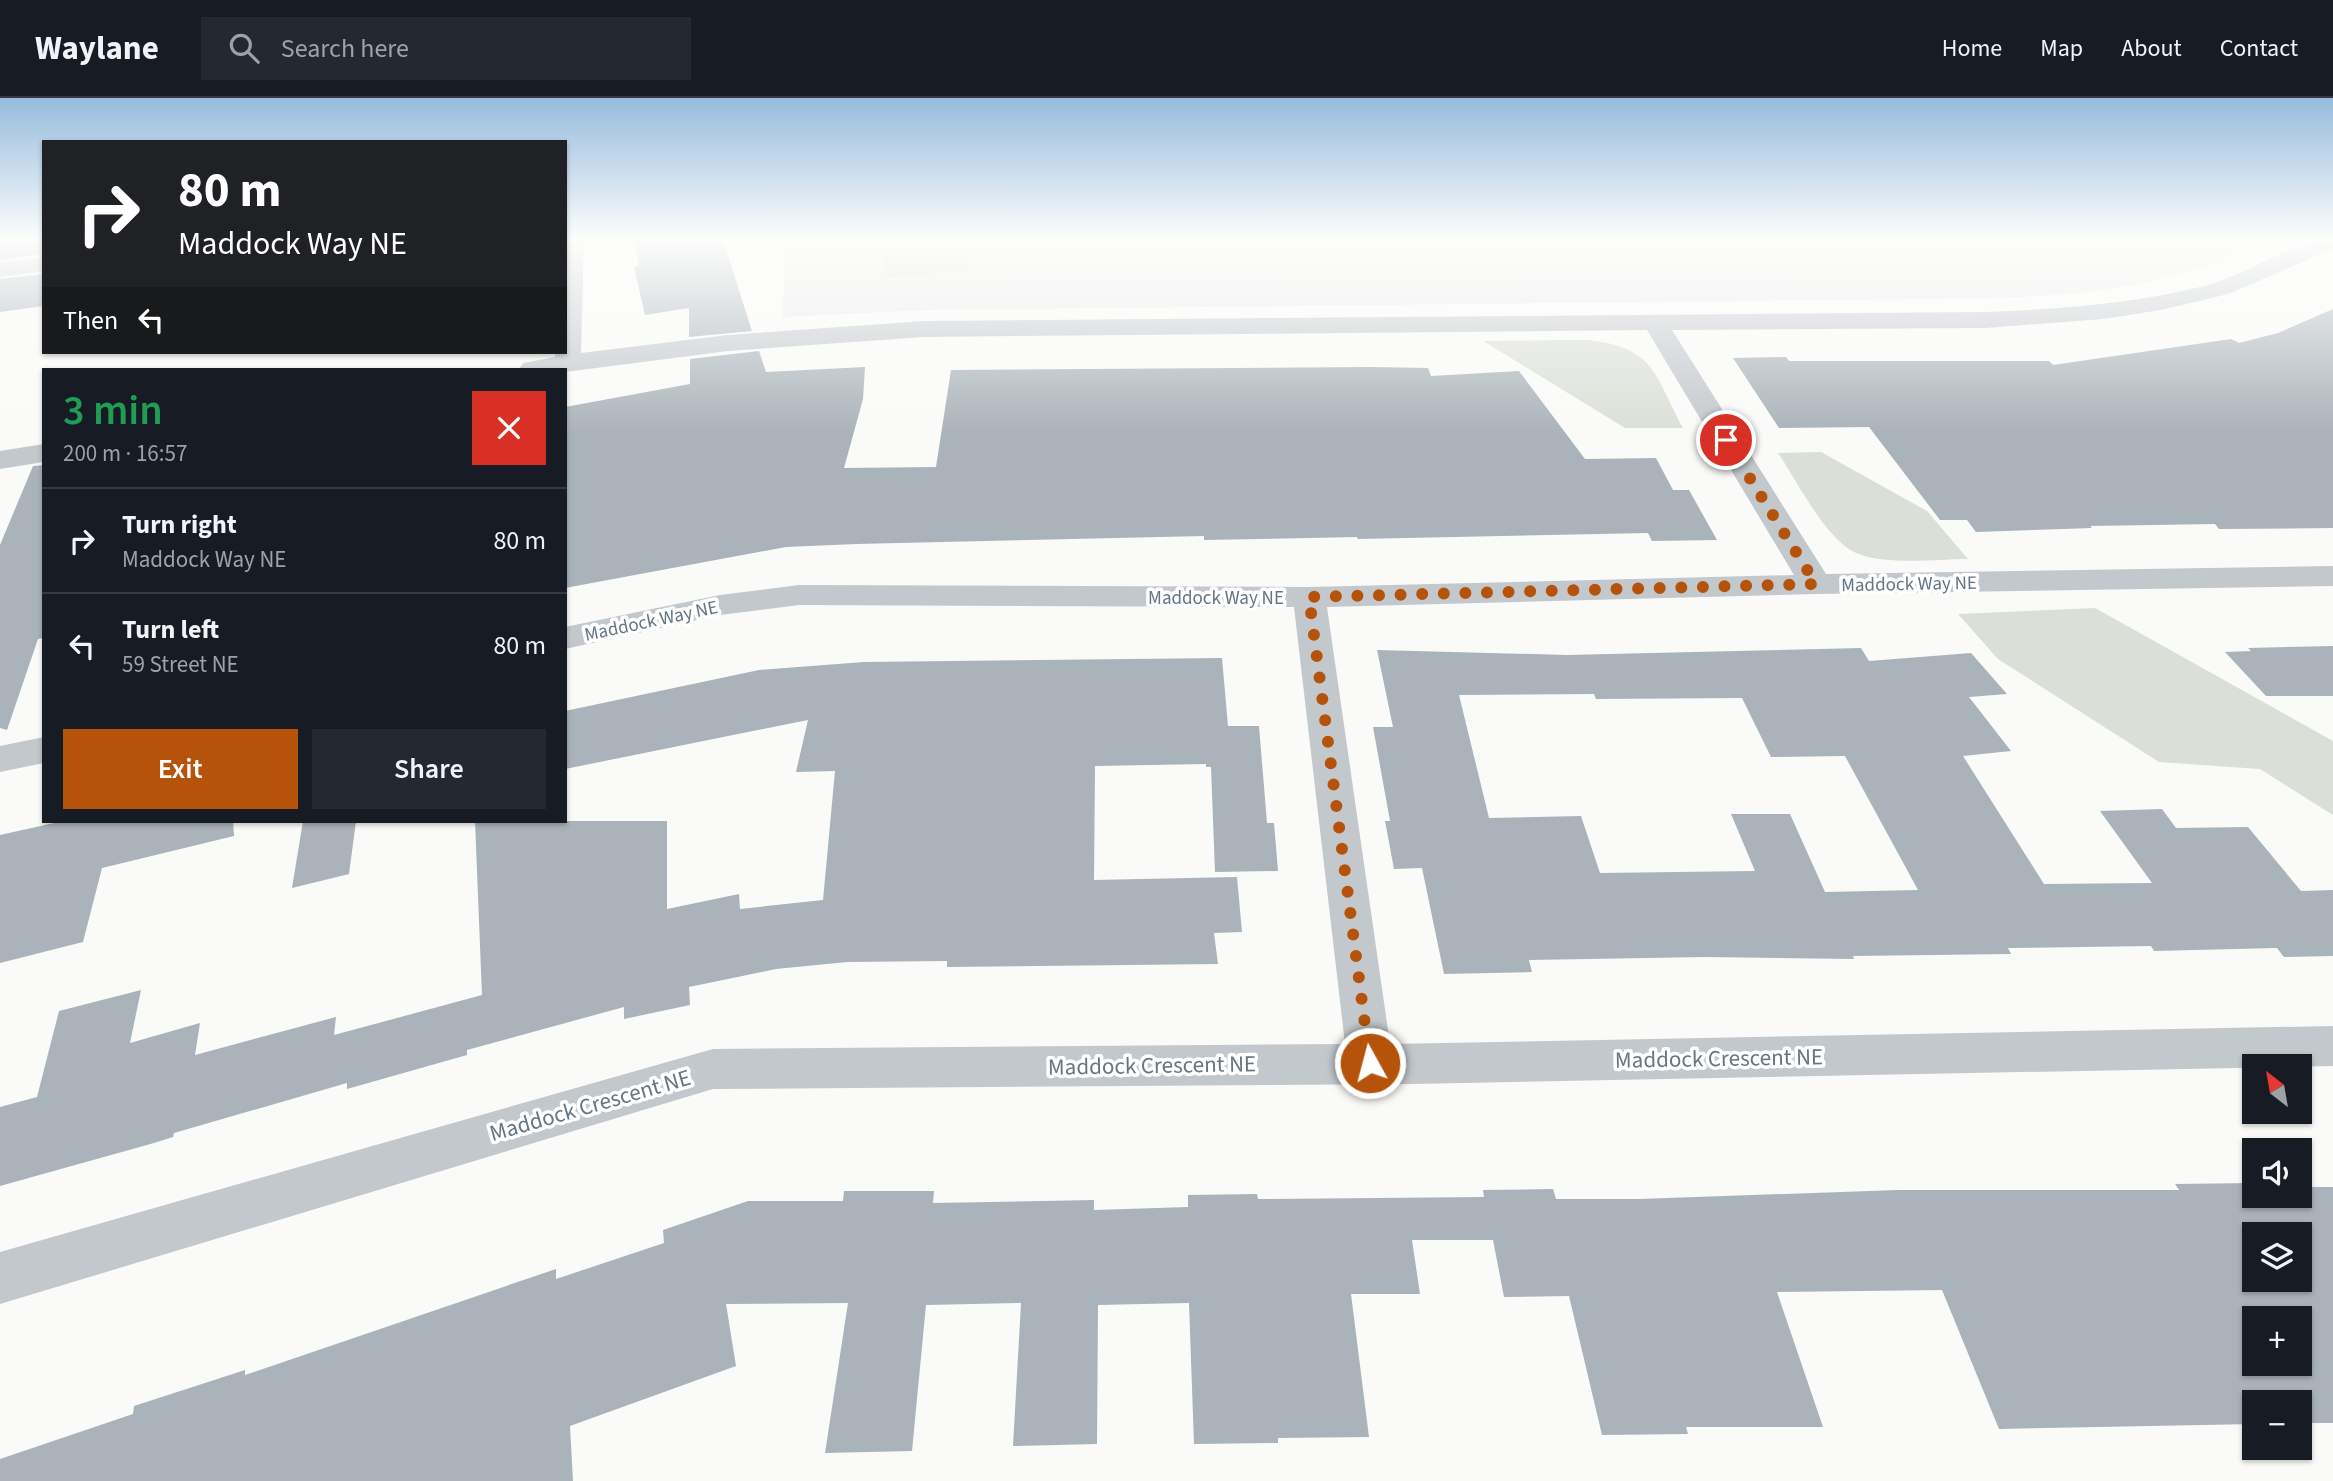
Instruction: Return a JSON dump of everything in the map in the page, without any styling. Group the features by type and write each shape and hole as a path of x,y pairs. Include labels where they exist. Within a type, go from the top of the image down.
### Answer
{"street":[{"path":"569,363 571,305"},
{"path":"538,368 698,344 924,329 1984,320 2064,316 2154,305"},
{"path":"1655,323 1816,584"},
{"path":"0,460 42,453"},
{"name":"Maddock Way NE","path":"567,638 720,605 799,595 1309,597 1816,584 2333,576"},
{"path":"1309,597 1370,1063"},
{"path":"0,759 42,750"},
{"name":"Maddock Crescent NE","path":"0,1278 713,1069 1370,1063 2333,1045"}],"shaded area":[{"path":"783,305 1417,305 926,310 783,317"},
{"path":"1587,340 1627,349 1650,366 1683,428 1625,428 1483,341"},
{"path":"1821,452 1927,511 1968,559 1890,560 1860,555 1849,549 1819,518 1778,453"},
{"path":"2095,608 2333,741 2333,815 2260,769 2159,762 1998,659 1958,614"}],"building":[{"path":"0,305 42,305 42,306 0,312"},
{"path":"643,305 744,305 752,331 689,337 689,308 645,315"},
{"path":"2333,309 2333,528 2219,529 2215,524 2090,526 2092,528 1976,532 1967,520 1940,520 1869,427 1779,428 1733,358 1786,357 1789,361 2049,361 2053,365 2231,339 2239,343 2278,333"},
{"path":"759,351 766,372 865,367 863,399 844,468 936,467 951,370 1372,367 1428,368 1431,376 1519,371 1585,459 1656,458 1673,490 1689,490 1717,540 1652,541 1648,533 1358,539 1204,540 1204,536 856,544 786,547 567,588 567,407 690,384 690,359"},
{"path":"42,465 42,638 38,639 7,730 0,728 0,545 33,466"},
{"path":"2333,646 2333,696 2266,696 2225,652 2251,651 2248,648"},
{"path":"1861,648 1869,661 1971,653 2007,694 1969,697 2011,751 1963,756 2044,884 2152,883 2100,811 2162,809 2176,828 2248,827 2301,891 2333,890 2333,956 2284,957 2277,948 2154,951 2151,946 2008,948 2011,954 1853,956 1854,959 1705,957 1529,960 1532,972 1444,974 1422,868 1394,869 1385,821 1390,821 1373,727 1393,727 1377,650 1567,655","holes":["1594,694 1596,699 1742,698 1771,757 1845,756 1918,890 1825,892 1790,814 1731,814 1755,871 1600,873 1581,816 1489,818 1459,695"]},
{"path":"1222,658 1228,726 1259,726 1267,823 1274,823 1278,871 1215,872 1211,767 1206,767 1206,764 1095,766 1094,880 1237,877 1242,932 1214,933 1218,964 947,967 947,961 847,962 776,969 689,987 690,1005 624,1019 624,1007 467,1050 467,1055 347,1089 347,1083 174,1133 173,1137 154,1143 0,1186 0,1107 37,1097 59,1011 141,990 130,1043 200,1023 195,1055 336,1017 334,1035 482,995 475,823 667,821 667,909 739,894 740,909 823,900 835,771 796,772 808,720 567,769 567,711 759,670 864,662"},
{"path":"54,823 233,823 234,836 102,868 83,942 0,963 0,835"},
{"path":"303,823 356,823 349,874 292,888"},
{"path":"2242,1183 2242,1208 2312,1208 2312,1187 2333,1187 2333,1423 2312,1423 2312,1390 2242,1390 2242,1424 1999,1429 1942,1290 1777,1292 1823,1427 1686,1427 1688,1434 1602,1435 1569,1296 1504,1297 1493,1240 1412,1240 1420,1294 1351,1294 1369,1437 1278,1438 1278,1443 1194,1444 1189,1303 1098,1305 1097,1444 1013,1446 1021,1303 926,1305 912,1451 825,1453 848,1303 726,1304 736,1366 570,1426 573,1481 0,1481 0,1459 133,1414 134,1406 245,1370 245,1375 556,1269 556,1279 664,1243 663,1230 748,1201 843,1201 844,1191 934,1191 933,1203 1094,1200 1094,1210 1188,1207 1188,1195 1257,1194 1258,1199 1484,1197 1483,1190 1553,1189 1556,1199 1639,1199 1898,1190 2179,1190 2175,1184"}],"route":[{"path":"1370,1063 1335,774 1309,597 1816,584 1726,440"}]}
